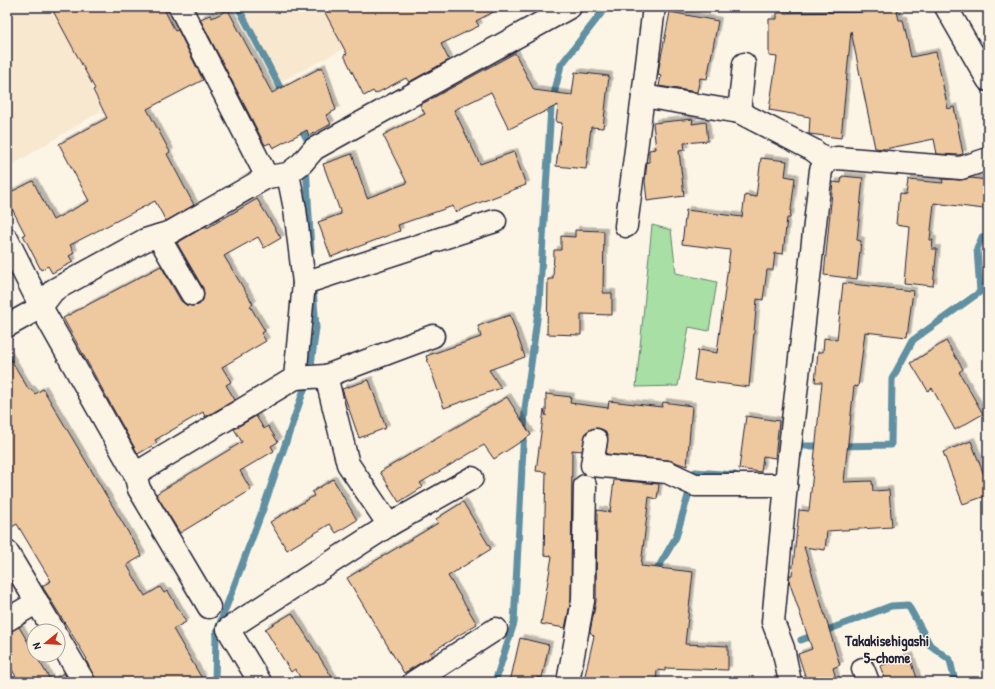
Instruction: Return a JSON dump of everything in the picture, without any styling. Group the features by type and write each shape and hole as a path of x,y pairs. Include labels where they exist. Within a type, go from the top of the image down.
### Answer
{"street":[{"path":"180,7 293,166 295,209 313,280 310,377 348,464 389,525"},
{"path":"7,326 41,307 54,290 145,240 171,232 293,166 570,7"},
{"path":"626,226 654,7"},
{"path":"946,7 988,80"},
{"path":"739,112 744,64"},
{"path":"642,96 739,112 813,150 827,161"},
{"path":"790,682 783,648 773,622 821,170 827,161 837,158 962,168 988,159"},
{"path":"313,280 495,221"},
{"path":"158,236 192,294"},
{"path":"7,239 41,307 135,474 139,489 209,607"},
{"path":"135,474 310,377 433,336"},
{"path":"596,440 592,464 667,472 690,483 787,480"},
{"path":"260,682 228,629 389,525 472,478"},
{"path":"568,682 582,602 585,486"},
{"path":"7,552 49,623"},
{"path":"7,620 37,602"},
{"path":"414,682 496,629"},
{"path":"66,652 84,682"}],"shaded area":[{"path":"7,7 207,7 180,21 189,38 91,85 101,111 7,168"},
{"path":"241,7 424,7 280,82"}],"green space":[{"path":"652,225 671,230 676,273 717,282 709,331 689,327 678,386 636,387"}],"building":[{"path":"51,7 163,7 175,31 178,30 203,80 147,109 170,152 167,154 194,205 166,221 155,201 70,245 74,253 69,256 73,262 52,273 48,266 41,270 23,235 25,234 7,199 7,194 33,181 53,220 89,201 59,144 107,118 93,90 95,89"},
{"path":"322,7 503,7 476,21 479,26 441,44 449,60 409,82 406,78 375,94 373,91 364,96 344,55 347,54"},
{"path":"864,7 896,7 899,20 903,20 911,57 936,52 948,109 954,107 963,154 937,154 934,139 885,149 875,148 851,31 841,138 809,134 810,117 769,110 777,57 769,56 769,19 777,19 777,13 865,12"},
{"path":"228,10 272,93 322,67 336,110 326,115 331,124 309,136 307,130 273,148 270,143 265,145 200,19 210,15 212,18"},
{"path":"670,12 718,21 707,79 700,78 697,92 659,86 661,76 658,75 659,67"},
{"path":"515,53 534,90 572,95 575,72 609,76 603,128 591,127 586,169 556,166 562,123 556,122 558,105 509,129 491,92 454,110 480,164 514,152 526,185 455,212 453,206 398,225 400,231 331,257 318,222 341,214 323,164 352,154 367,198 407,183 383,135 425,114 420,105"},
{"path":"693,119 692,124 706,122 708,141 684,143 685,150 679,151 684,196 647,201 645,181 647,162 649,162 649,150 656,149 653,123"},
{"path":"761,158 787,161 785,176 795,178 790,218 787,218 783,254 775,253 773,270 767,270 763,300 757,299 749,387 694,380 698,350 717,353 730,250 682,244 686,210 742,217 745,195 756,197"},
{"path":"842,176 863,178 857,240 861,241 857,279 824,275 833,182 841,183"},
{"path":"971,178 987,180 984,209 934,203 930,240 933,240 932,249 937,249 933,286 904,283 909,226 896,224 899,194 906,195 908,180 943,183 942,179 960,180"},
{"path":"257,199 281,238 264,248 258,237 224,256 253,304 250,306 265,331 261,333 266,341 222,367 231,382 226,385 235,400 205,417 203,412 155,440 157,443 138,454 63,318 161,266 181,301 186,305 199,305 203,300 203,288 177,243 206,226 207,228"},
{"path":"575,230 604,231 603,293 612,293 612,315 581,314 581,335 547,334 548,279 553,279 554,250 561,250 561,236 575,237"},
{"path":"843,283 913,291 907,337 865,332 858,387 854,386 844,482 872,481 873,491 889,490 892,527 827,531 825,550 804,547 840,665 833,668 837,682 807,682 798,654 812,649 789,581 790,575 792,575 799,510 809,511 822,382 815,382 818,352 823,352 824,338 837,340"},
{"path":"510,315 525,357 489,370 501,388 444,408 426,356 481,337 478,326"},
{"path":"946,341 963,369 959,372 983,414 955,430 932,388 928,391 911,363"},
{"path":"7,353 29,390 31,389 35,394 43,389 142,556 127,565 145,596 160,587 164,593 168,591 186,622 173,629 204,682 96,682 86,660 87,659 42,586 51,581 17,524 7,530"},
{"path":"369,380 386,428 359,438 342,389"},
{"path":"546,394 571,397 570,403 608,408 609,401 662,407 663,402 692,406 687,466 668,460 606,454 608,436 604,430 598,428 591,429 586,432 582,451 572,450 571,600 565,628 541,624 552,556 544,555 546,472 536,471 544,410 546,416"},
{"path":"507,397 531,435 494,459 484,445 420,483 423,487 399,502 380,472"},
{"path":"256,416 264,429 268,426 278,442 271,446 274,451 240,471 251,490 180,533 156,494 242,442 234,429"},
{"path":"746,416 779,421 775,458 763,456 761,472 739,469"},
{"path":"971,441 988,486 988,495 963,504 943,452"},
{"path":"333,479 357,520 336,533 330,524 287,550 270,522 314,496 312,492"},
{"path":"614,480 659,484 657,499 649,497 641,566 693,572 685,644 728,646 728,670 665,668 665,671 657,670 656,682 595,682 584,680 594,636 590,632 596,601 597,510 610,512"},
{"path":"463,502 491,549 448,576 477,624 430,653 432,656 404,673 347,578 438,523 436,519"},
{"path":"292,613 335,682 303,682 295,669 291,672 265,629"},
{"path":"19,627 26,639 26,663 40,663 51,681 64,673 69,682 19,682 7,661 7,632"},
{"path":"520,638 549,645 542,678 537,677 537,682 510,682"},
{"path":"910,656 918,682 886,682 880,666"}],"waterway":[{"path":"238,7 285,97"},
{"path":"495,682 514,623 525,409 539,304 551,107 561,65 606,7"},
{"path":"299,124 308,141 307,149"},
{"path":"306,165 311,251"},
{"path":"838,446 891,445 892,379 913,340 980,292 977,249 982,237"},
{"path":"215,682 216,634 263,509 310,372 316,328 313,289"},
{"path":"799,455 801,446 824,446"},
{"path":"654,575 676,537 695,472 735,475"},
{"path":"801,640 891,606 908,605 930,645 950,660 955,682"}],"district":[{"name":"Takakisehigashi 5-chome","path":"887,648"}]}
